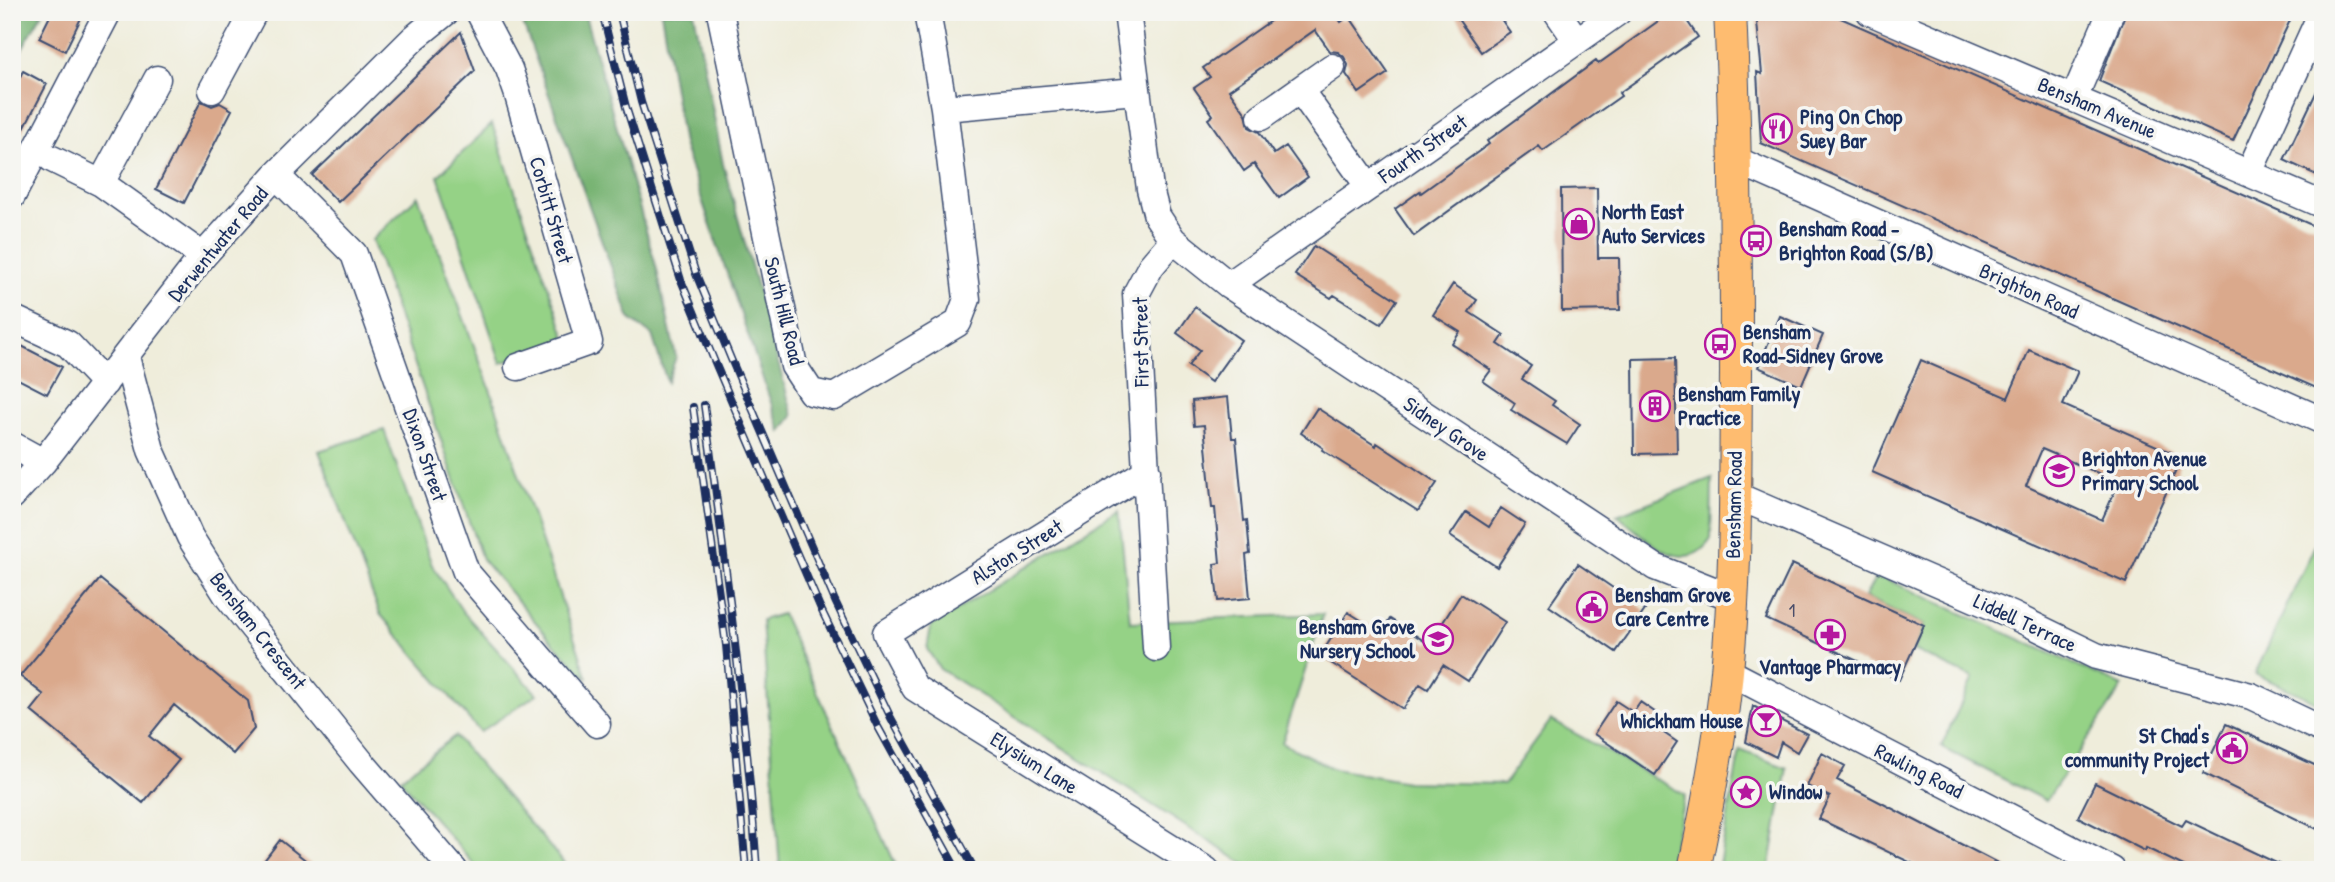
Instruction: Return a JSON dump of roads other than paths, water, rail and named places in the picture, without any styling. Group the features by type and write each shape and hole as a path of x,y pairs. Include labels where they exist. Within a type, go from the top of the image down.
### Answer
{"main road":[{"name":"Bensham Road","path":"1694,870 1707,806 1727,671 1731,597 1735,495 1736,160 1730,12"}],"street":[{"path":"12,196 108,12"},
{"path":"212,90 254,12"},
{"name":"Derwentwater Road","path":"12,496 43,462 204,256 275,175 414,37 446,12"},
{"name":"Corbitt Street","path":"479,12 509,69 517,92 589,342 518,367"},
{"name":"South Hill Road","path":"720,12 794,366 811,392 834,397 958,323 967,299 944,108 927,12"},
{"path":"1127,12 1150,190 1157,216 1173,240"},
{"path":"1557,12 1577,41"},
{"name":"Fourth Street","path":"1229,285 1618,12"},
{"name":"Bensham Avenue","path":"1870,12 2323,205"},
{"path":"2074,99 2111,12"},
{"path":"2249,173 2322,12"},
{"path":"1261,117 1332,67"},
{"path":"101,183 157,79"},
{"path":"1300,90 1368,187"},
{"path":"944,108 1136,91"},
{"path":"52,159 101,183 204,256"},
{"name":"Brighton Road","path":"1736,160 2323,421"},
{"name":"Dixon Street","path":"275,175 354,254 466,572 597,724"},
{"name":"Sidney Grove","path":"1173,240 1229,285 1655,567 1731,597"},
{"name":"First Street","path":"1156,648 1136,294 1151,266 1173,240"},
{"path":"12,318 68,344 105,383"},
{"name":"Bensham Crescent","path":"126,357 151,450 190,537 228,597 361,762 454,870"},
{"path":"12,444 43,462"},
{"name":"Alston Street","path":"886,633 1147,471"},
{"name":"Liddell Terrace","path":"1735,495 2012,615 2096,656 2250,696 2323,730"},
{"name":"Elysium Lane","path":"886,633 915,688 1206,870"},
{"name":"Rawling Road","path":"1727,671 2112,870"}],"railway":[{"path":"602,12 626,107 681,280 716,365 820,607 877,725 957,870"},
{"path":"619,12 641,102 696,274 731,359 835,601 891,718 975,870"},
{"path":"704,405 741,695 757,870"},
{"path":"693,407 726,645 746,870"}],"place":[{"name":"Ping On Chop Suey Bar","path":"1777,129"},
{"name":"North East Auto Services","path":"1579,224"},
{"name":"Bensham Road - Brighton Road (S/B)","path":"1756,241"},
{"name":"Bensham Road-Sidney Grove","path":"1720,344"},
{"name":"Bensham Family Practice","path":"1655,406"},
{"name":"Brighton Avenue Primary School","path":"2059,471"},
{"name":"Bensham Grove Care Centre","path":"1592,607"},
{"name":"Vantage Pharmacy","path":"1830,635"},
{"name":"Bensham Grove Nursery School","path":"1438,639"},
{"name":"Whickham House","path":"1766,721"},
{"name":"St Chad's community Project","path":"2232,748"},
{"name":"Window","path":"1746,792"}]}
